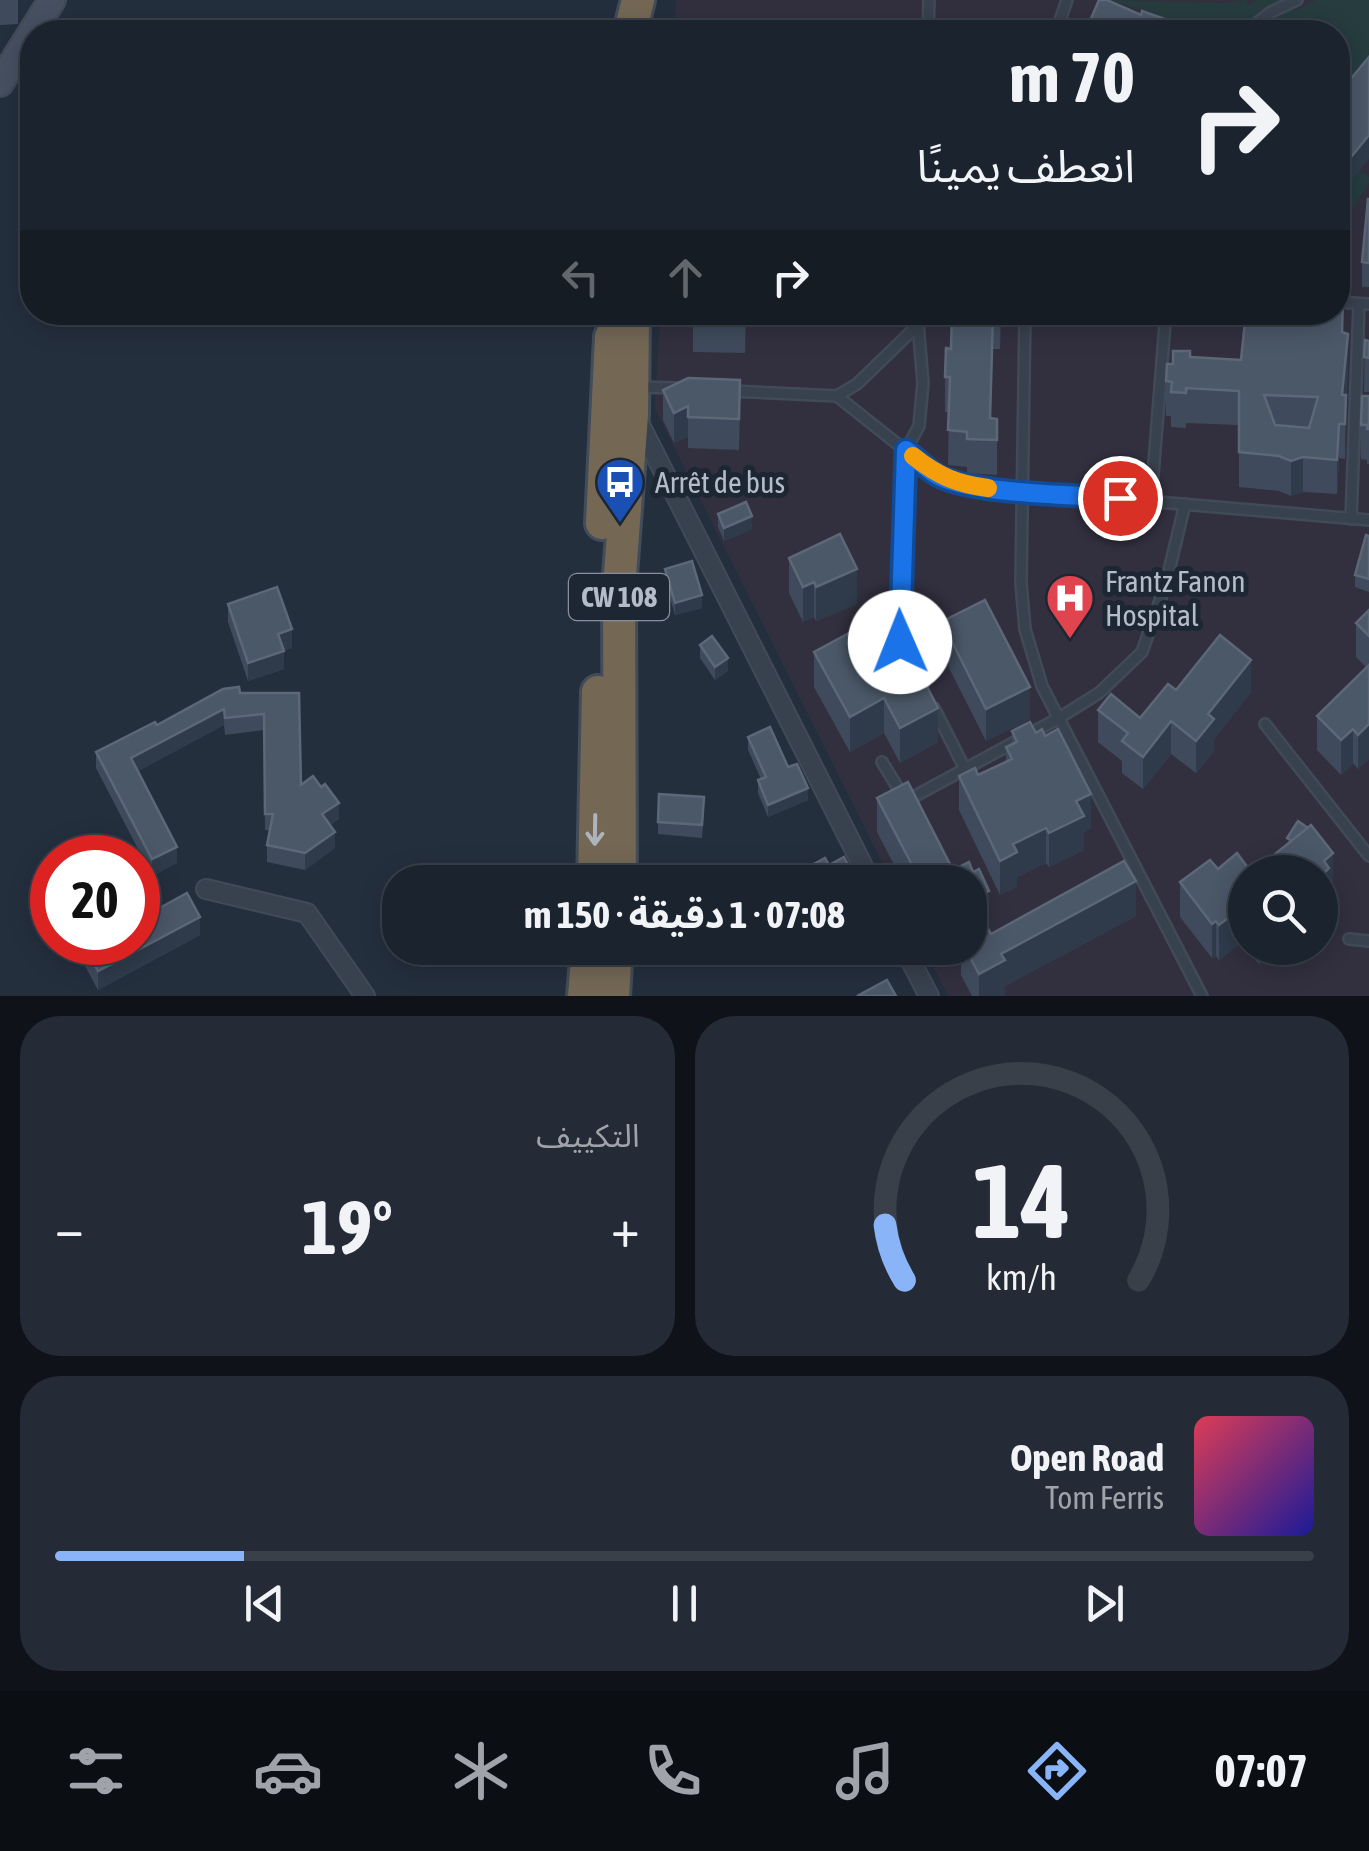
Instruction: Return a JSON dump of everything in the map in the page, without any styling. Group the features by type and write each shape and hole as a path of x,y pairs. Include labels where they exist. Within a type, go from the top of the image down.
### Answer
{"highway":[{"name":"CW 108","path":"614,325 624,402 619,588 620,865"},
{"name":"CW 108","path":"594,865 600,590 632,325"},
{"path":"584,996 587,965"},
{"path":"613,996 615,965"}],"street":[{"path":"616,0 638,0"},
{"path":"0,83 20,51"},
{"path":"624,402 639,422 862,865"},
{"path":"206,889 307,914 365,996"},
{"path":"912,965 928,996"}],"lane":[{"path":"1261,20 1297,0"},
{"path":"1351,519 1364,304"},
{"path":"1025,325 1021,583 1025,630 1042,686 1202,996"},
{"path":"1151,500 1165,325"},
{"path":"710,390 837,396 856,384 917,326"},
{"path":"917,326 923,383 919,426 906,450 900,642 965,770"},
{"path":"624,402 692,389"},
{"path":"837,396 935,474 950,481 1024,491 1369,520"},
{"path":"882,762 906,801 1099,693 1142,652 1166,583 1185,504"},
{"path":"1265,724 1369,856"},
{"path":"1348,939 1369,941"}],"shaded area":[{"name":"Frantz Fanon Hospital","path":"676,0 1369,0 1369,996 948,996 932,965 987,965 987,865 883,865 655,409 659,325 1350,325 1350,20 675,20"}],"green space":[{"path":"1106,0 1246,0 1249,5 1256,0 1284,0 1292,12 1316,0 1369,0 1369,81 1350,90 1350,20 1148,20 1152,12"},
{"path":"1360,170 1369,177 1369,183 1350,215 1350,177"}],"building":[{"path":"1099,0 1107,0 1141,15 1142,11 1167,20 1090,20"},
{"path":"1369,57 1369,135 1350,158 1350,80"},
{"path":"1369,199 1369,263 1362,262"},
{"path":"952,325 993,325 990,418 997,419 997,440 967,439 967,432 948,430 950,377 945,377 946,348 951,349"},
{"path":"1245,325 1342,325 1342,332 1348,334 1342,395 1346,395 1345,424 1339,424 1337,460 1303,457 1291,461 1239,452 1239,391 1186,388 1186,393 1171,392 1172,382 1166,381 1173,351 1190,351 1190,357 1241,360","holes":["1264,395 1318,397 1309,428 1275,425"]},
{"path":"1365,340 1369,341 1369,358 1364,357"},
{"path":"688,378 740,380 739,419 688,417 688,406 674,413 663,390"},
{"path":"1362,396 1369,396 1369,429 1368,425 1361,425"},
{"path":"746,502 752,516 724,528 718,514"},
{"path":"840,534 857,569 816,587 814,582 803,587 789,558"},
{"path":"1366,535 1369,536 1369,579 1355,575"},
{"path":"692,561 702,595 675,603 665,569"},
{"path":"277,587 292,629 278,634 284,651 248,663 228,604"},
{"path":"985,600 1030,687 986,709 949,636 929,644 923,631"},
{"path":"1369,610 1369,636 1356,623"},
{"path":"877,618 912,682 922,677 938,708 900,728 884,698 850,717 814,652"},
{"path":"1220,635 1251,660 1208,714 1214,719 1196,741 1171,721 1143,757 1122,741 1128,733 1098,710 1111,694 1140,718 1168,684 1176,690"},
{"path":"712,636 728,658 715,667 700,645"},
{"path":"1369,665 1369,724 1358,735 1353,729 1341,740 1317,716"},
{"path":"239,687 240,693 299,693 301,785 313,776 321,787 325,784 339,803 322,814 335,832 305,853 267,845 273,814 265,814 264,714 225,718 224,709 131,758 177,847 160,855 160,835 139,835 96,752 223,689"},
{"path":"1030,722 1036,733 1042,729 1045,736 1058,729 1091,794 1076,801 1084,816 1013,844 1017,852 1000,861 959,776 975,768 978,775 1012,759 1006,747 1017,742 1012,731"},
{"path":"770,727 788,767 797,764 808,788 768,805 758,780 766,777 748,737"},
{"path":"908,782 950,865 912,865 877,798"},
{"path":"659,794 704,797 702,825 658,822"},
{"path":"1298,821 1308,828 1292,841 1287,838"},
{"path":"1311,825 1333,853 1331,855 1274,855"},
{"path":"844,857 848,865 829,865"},
{"path":"1210,860 1218,869 1228,861 1228,918 1219,925 1216,921 1212,924 1180,882"},
{"path":"1124,861 1136,881 1001,954 1005,960 979,974 974,965 987,965 987,927 991,934"},
{"path":"187,893 200,917 160,938 160,908"},
{"path":"887,980 896,996 857,996"}],"slow traffic":[{"path":"913,456 950,481 988,488"}],"place":[{"name":"Arrêt de bus","path":"620,524"},
{"name":"Frantz Fanon Hospital","path":"1070,640"}],"route":[{"path":"900,642 906,450 950,481 1120,498"}]}
